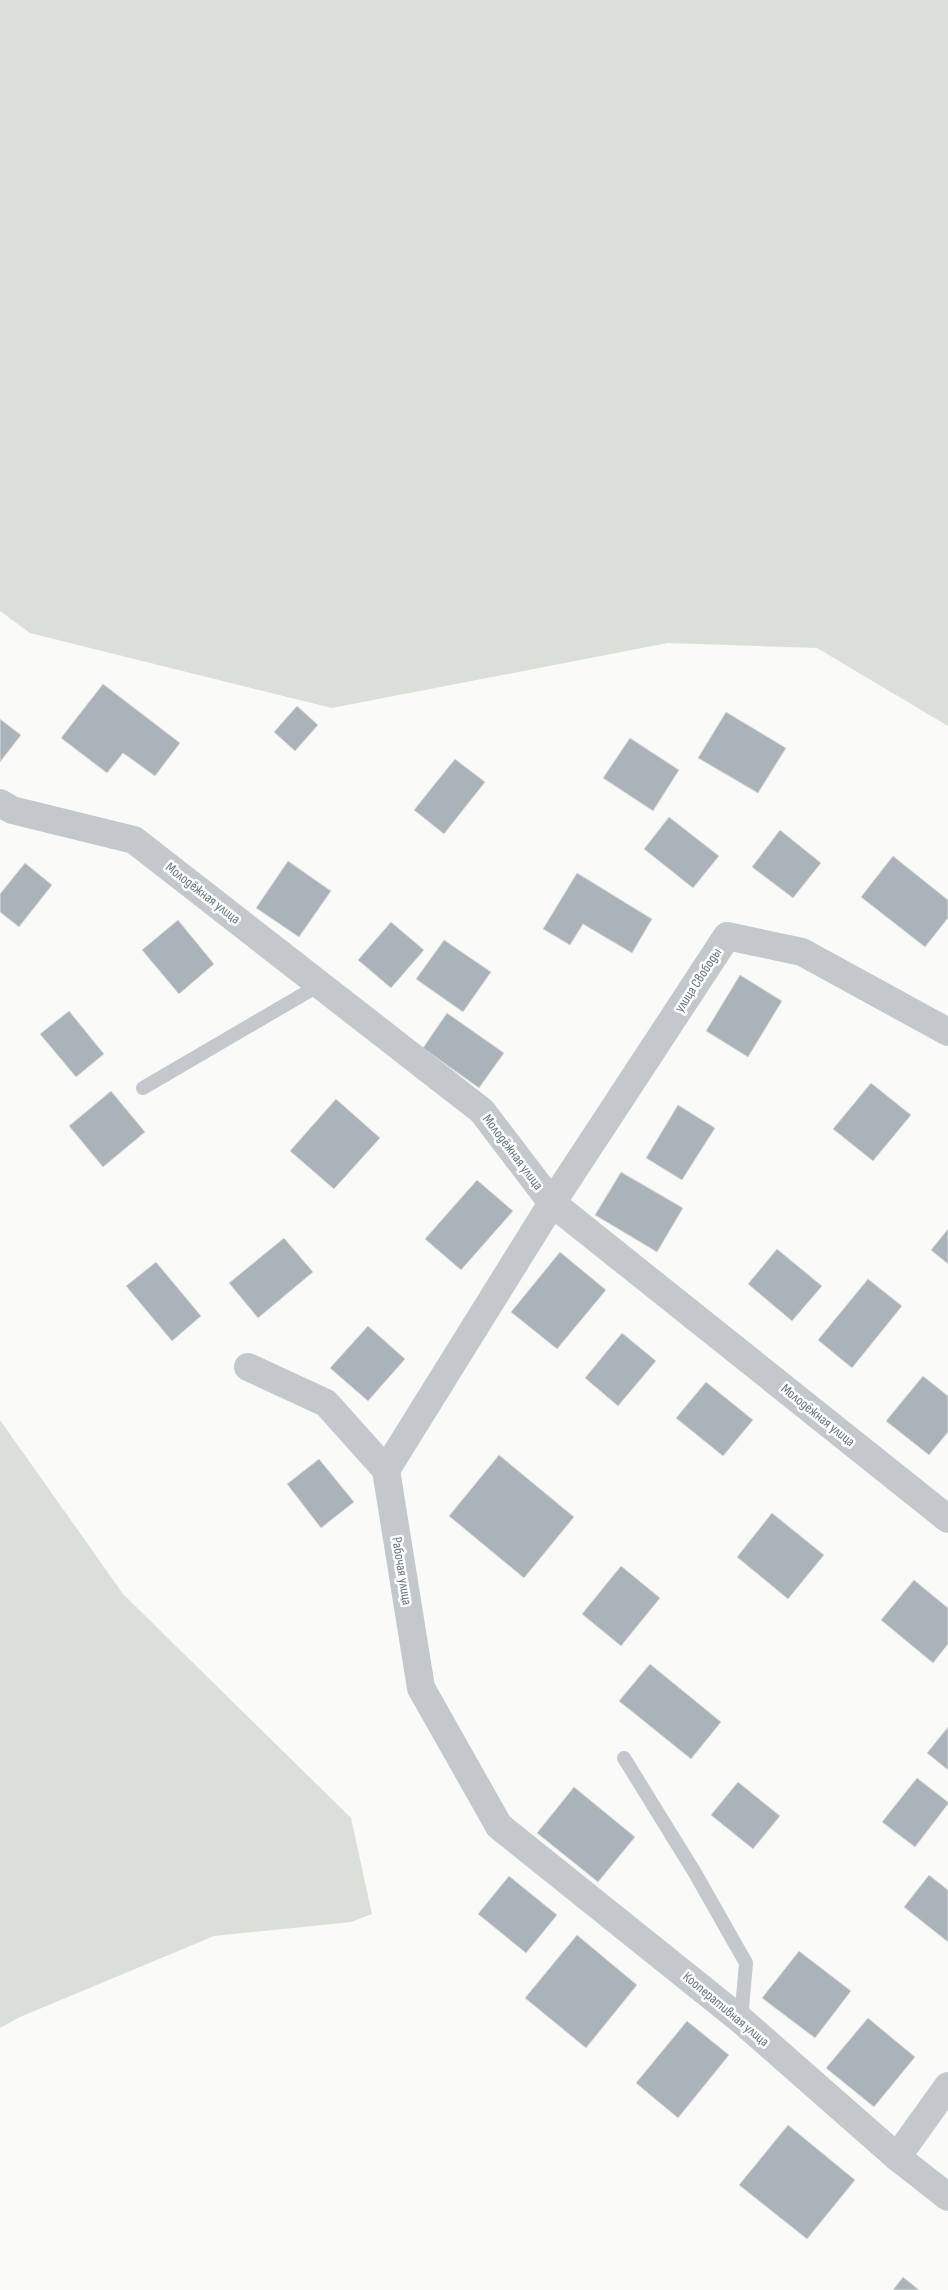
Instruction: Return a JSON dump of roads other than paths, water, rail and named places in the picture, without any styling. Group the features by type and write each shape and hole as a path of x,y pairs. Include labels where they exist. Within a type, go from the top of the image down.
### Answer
{"street":[{"name":"Молодёжная улица","path":"0,803 12,810 134,840 482,1111 552,1203 948,1519"},
{"name":"улица Свободы","path":"552,1203 726,936 802,952 948,1032"},
{"path":"248,1367 326,1403 386,1470 552,1203"},
{"name":"Рабочая улица","path":"386,1470 421,1688 498,1826"},
{"name":"Кооперативная улица","path":"498,1826 741,2020 897,2157 948,2197"},
{"path":"897,2157 948,2086"}],"lane":[{"path":"143,1088 321,984"},
{"path":"624,1758 695,1872 746,1963 741,2020"}]}
